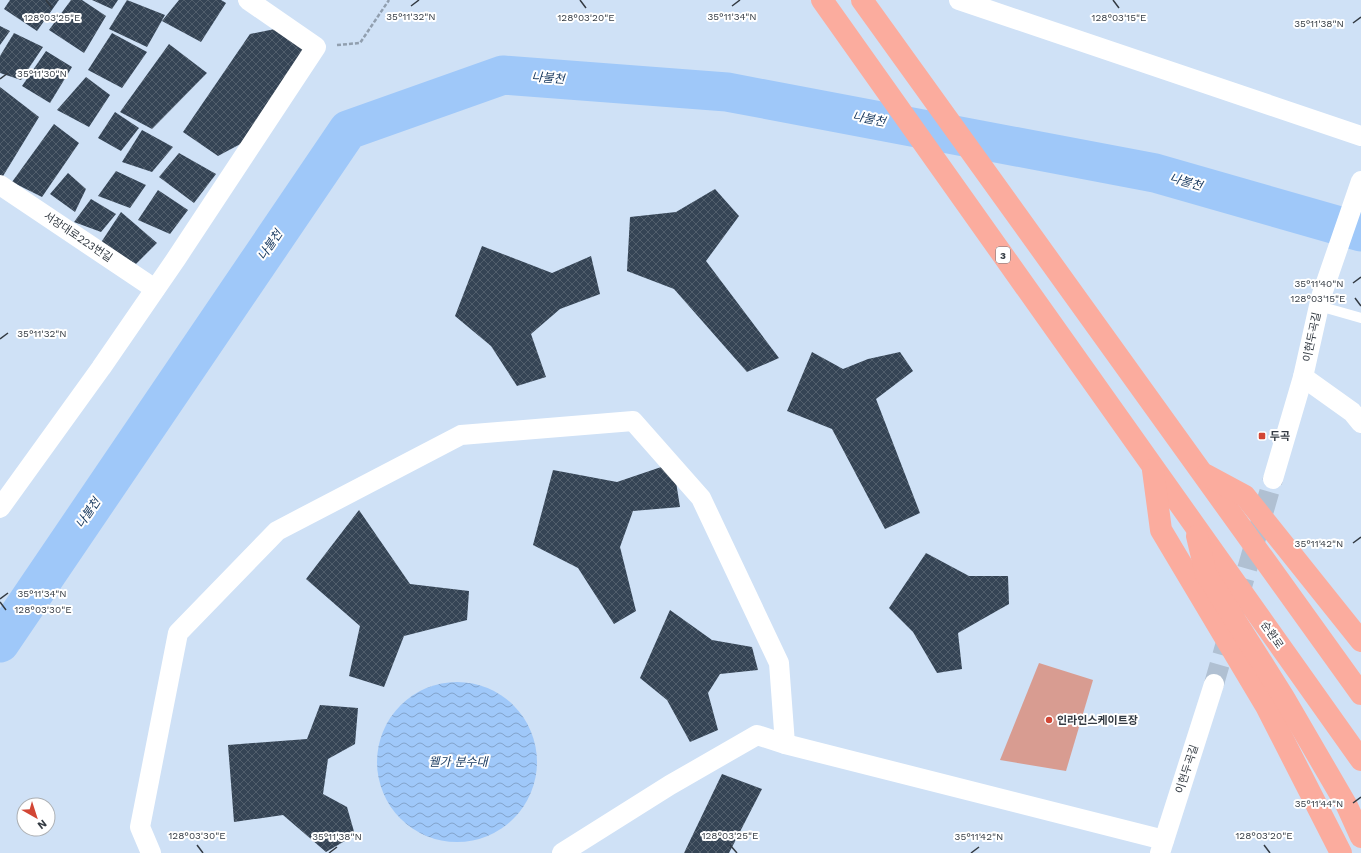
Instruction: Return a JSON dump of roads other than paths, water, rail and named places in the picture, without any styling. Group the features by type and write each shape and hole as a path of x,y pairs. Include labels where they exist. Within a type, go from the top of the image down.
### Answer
{"highway":[{"name":"3","path":"822,0 1189,518"},
{"path":"862,0 1361,694"},
{"path":"1152,466 1161,530 1266,706 1341,853"},
{"path":"1202,472 1245,496 1361,641"},
{"path":"1189,518 1206,574 1283,696 1347,806 1361,837"},
{"name":"순환로","path":"1189,518 1361,760"}],"street":[{"path":"0,508 101,368 316,47 248,0"},
{"path":"959,0 1361,136"},
{"name":"이현두곡길","path":"1273,480 1303,377 1320,301 1361,181"},
{"name":"서장대로223번길","path":"0,185 155,289"},
{"name":"이현두곡길","path":"1303,377 1352,412 1361,423"},
{"path":"151,853 140,827 178,633 277,531 461,435 633,421 701,498 780,663 785,744"},
{"name":"이현두곡길","path":"1162,847 1214,684"},
{"path":"562,853 670,785 757,735 785,744 1162,847"}],"lane":[{"path":"1320,301 1361,318"}],"water":[{"name":"웰가 분수대","path":"465,682 480,685 495,691 514,705 524,717 531,731 536,746 536,778 531,793 524,807 514,819 502,829 480,839 465,842 449,842 434,839 412,829 400,819 390,807 378,778 377,754 380,739 390,717 400,705 412,695 441,683"}],"waterway":[{"name":"나불천","path":"0,643 348,130 503,75 727,92 1155,173 1361,232"}],"tunnel":[{"path":"1214,684 1273,479"}],"place":[{"name":"두곡","path":"1262,436"},
{"name":"인라인스케이트장","path":"1049,720"}]}
